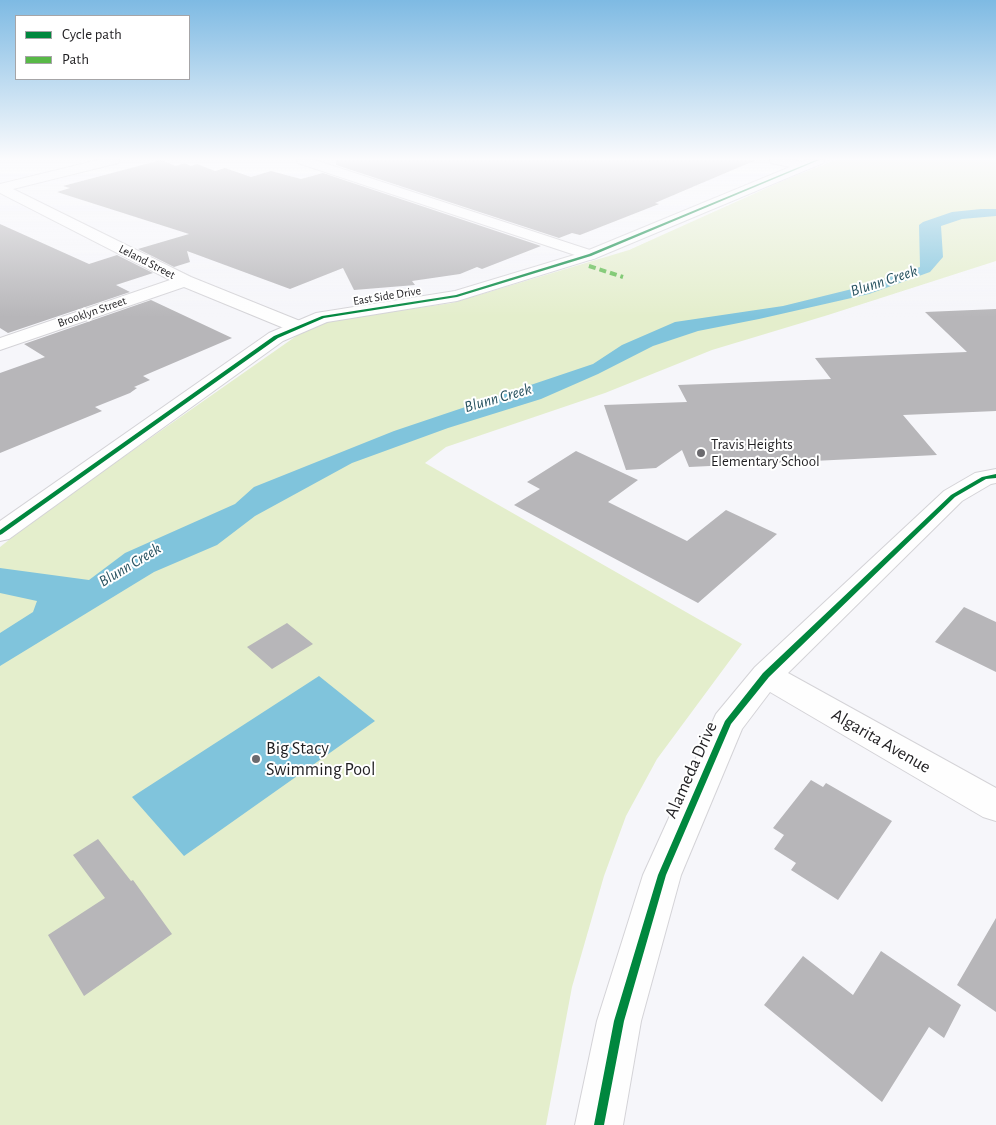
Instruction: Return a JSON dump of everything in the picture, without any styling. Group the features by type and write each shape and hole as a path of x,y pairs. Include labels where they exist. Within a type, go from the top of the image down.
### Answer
{"street":[{"name":"Leland Street","path":"49,212 185,281 298,326"},
{"path":"462,212 590,255"},
{"name":"East Side Drive","path":"0,533 276,337 298,326 323,317 457,296 590,255 692,212"},
{"name":"Brooklyn Street","path":"0,344 185,281"},
{"name":"Alameda Drive","path":"599,1125 618,1021 662,874 728,723 766,675 953,496 984,478 996,476"},
{"name":"Algarita Avenue","path":"766,675 996,806"}],"green space":[{"path":"712,212 996,212 996,261 712,350 605,393 446,447 425,463 742,644 657,759 626,816 604,876 572,987 546,1125 0,1125 0,547 39,516 302,332 327,321 452,303 629,250"}],"water":[{"name":"Blunn Creek","path":"951,212 996,212 996,216 962,219 941,226 943,257 930,272 869,294 698,331 653,346 598,374 541,399 448,428 352,463 255,516 217,545 154,572 0,666 0,633 33,612 37,601 0,593 0,568 89,580 125,553 235,504 254,487 394,431 593,364 622,345 675,322 783,306 852,289 920,267 919,225"},
{"name":"Big Stacy Swimming Pool","path":"319,676 375,721 184,856 132,797"}],"building":[{"path":"121,212 441,212 541,246 482,269 477,267 460,274 412,281 415,285 354,290 343,268 290,289 187,251 190,262 174,267 138,249 189,234"},
{"path":"481,212 637,212 580,235 572,233 559,238"},
{"path":"0,224 89,264 117,255 153,273 116,285 130,292 8,333 0,328"},
{"path":"151,300 232,338 143,376 150,380 134,387 137,388 130,393 95,407 102,411 0,453 0,373 45,357 24,344"},
{"path":"996,309 996,411 903,415 937,455 689,467 682,450 656,468 626,470 604,405 687,402 678,385 831,379 815,358 967,352 925,312"},
{"path":"576,451 638,480 608,502 687,541 726,510 777,534 698,603 514,505 540,489 527,482"},
{"path":"964,607 996,622 996,672 935,642"},
{"path":"287,623 313,644 272,669 247,647"},
{"path":"811,780 823,787 826,783 892,821 838,900 791,870 796,863 774,849 784,835 773,828"},
{"path":"98,839 131,881 133,880 172,934 84,996 48,935 105,898 73,855"},
{"path":"996,918 996,1012 957,985"},
{"path":"881,951 961,1005 944,1038 929,1027 882,1102 764,1005 803,956 853,995"}],"marked path":[{"path":"589,266 623,277"}],"cycle path":[{"path":"0,533 276,337 323,317 457,296 590,255 692,212"},
{"path":"599,1125 619,1021 662,875 728,723 766,675 953,496 984,478 996,476"}],"place":[{"name":"Travis Heights Elementary School","path":"701,453"},
{"name":"Big Stacy Swimming Pool","path":"256,759"}]}
